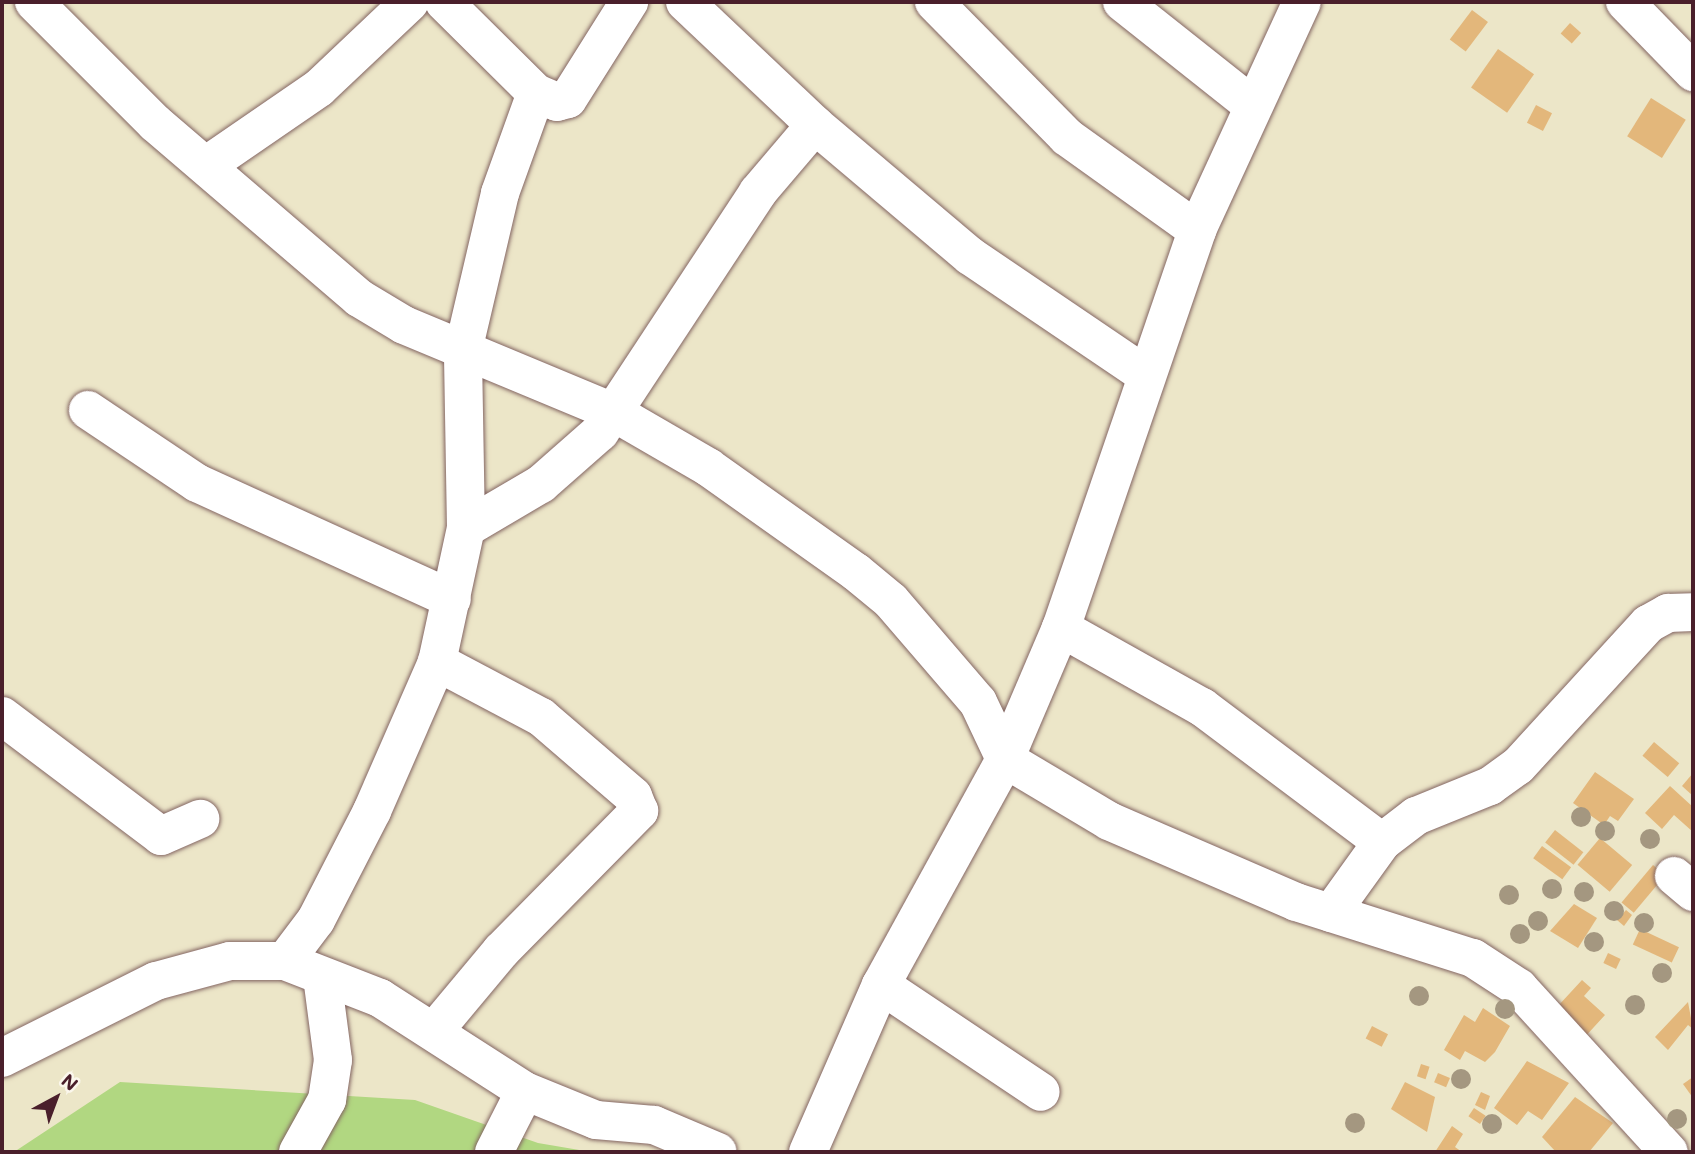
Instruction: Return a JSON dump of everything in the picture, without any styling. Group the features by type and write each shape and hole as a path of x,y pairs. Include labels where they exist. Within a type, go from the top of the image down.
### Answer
{"street":[{"path":"34,2 155,123 359,298 463,351 615,413 708,467 891,601 978,702 1005,759 1109,821 1331,913 1474,958 1519,989 1669,1152"},
{"path":"207,165 319,88 410,2"},
{"path":"444,2 536,93 557,102 568,99 629,2"},
{"path":"685,2 815,125 970,256 1144,374"},
{"path":"934,2 1068,137 1197,230"},
{"path":"1122,2 1253,106"},
{"path":"808,1152 881,985 1005,759 1061,628 1144,374 1197,230 1302,2"},
{"path":"1625,2 1693,72"},
{"path":"285,961 316,920 366,823 437,662 466,528 463,351 500,193 536,93"},
{"path":"466,528 571,462 615,413 758,192 815,125"},
{"path":"88,410 197,483 452,599"},
{"path":"1331,913 1382,842 1416,816 1490,786 1518,766 1647,624 1668,613 1693,612"},
{"path":"1061,628 1202,707 1382,842"},
{"path":"435,1030 501,951 639,811 633,796 541,717 437,662"},
{"path":"2,716 161,836 200,819"},
{"path":"2,1058 156,981 230,961 285,961 380,998 435,1030 525,1091 596,1120 654,1125 718,1152"},
{"path":"298,1152 327,1100 333,1060 322,977"},
{"path":"881,985 1041,1092"},
{"path":"494,1152 525,1091"}],"green space":[{"path":"120,1082 415,1100 538,1143 591,1152 14,1152"}],"building":[{"path":"1472,10 1488,22 1466,52 1450,40"},
{"path":"1570,23 1581,33 1572,43 1561,33"},
{"path":"1498,49 1534,74 1507,113 1471,88"},
{"path":"1651,98 1686,120 1662,158 1627,136"},
{"path":"1536,105 1552,113 1543,131 1527,123"},
{"path":"1654,742 1679,763 1668,777 1642,756"},
{"path":"1595,772 1634,799 1618,821 1610,816 1604,825 1573,803"},
{"path":"1693,773 1693,796 1682,786"},
{"path":"1670,786 1693,807 1693,832 1674,815 1662,829 1645,813"},
{"path":"1555,830 1583,852 1574,865 1545,843"},
{"path":"1600,838 1632,865 1610,892 1578,865"},
{"path":"1542,846 1571,867 1562,879 1533,858"},
{"path":"1653,865 1665,875 1634,913 1622,903"},
{"path":"1574,904 1597,918 1578,948 1550,931"},
{"path":"1626,910 1632,915 1624,926 1617,920"},
{"path":"1640,929 1679,947 1672,963 1633,944"},
{"path":"1608,953 1621,959 1616,969 1603,963"},
{"path":"1582,980 1591,988 1584,996 1605,1015 1583,1039 1558,1006"},
{"path":"1688,1002 1693,1029 1688,1025 1668,1050 1655,1037"},
{"path":"1483,1008 1510,1026 1495,1052 1485,1062 1465,1051 1460,1060 1444,1050 1464,1015 1475,1022"},
{"path":"1372,1026 1388,1034 1382,1047 1366,1038"},
{"path":"1527,1061 1569,1083 1542,1120 1528,1111 1517,1125 1494,1108"},
{"path":"1421,1064 1430,1067 1426,1079 1417,1076"},
{"path":"1438,1073 1450,1078 1446,1087 1434,1082"},
{"path":"1693,1077 1693,1098 1683,1084"},
{"path":"1405,1082 1435,1097 1427,1132 1391,1109"},
{"path":"1481,1092 1490,1096 1485,1110 1475,1105"},
{"path":"1575,1097 1613,1123 1589,1152 1556,1152 1542,1137"},
{"path":"1474,1108 1486,1116 1480,1124 1468,1116"},
{"path":"1452,1126 1463,1134 1455,1147 1462,1152 1435,1152"}]}
